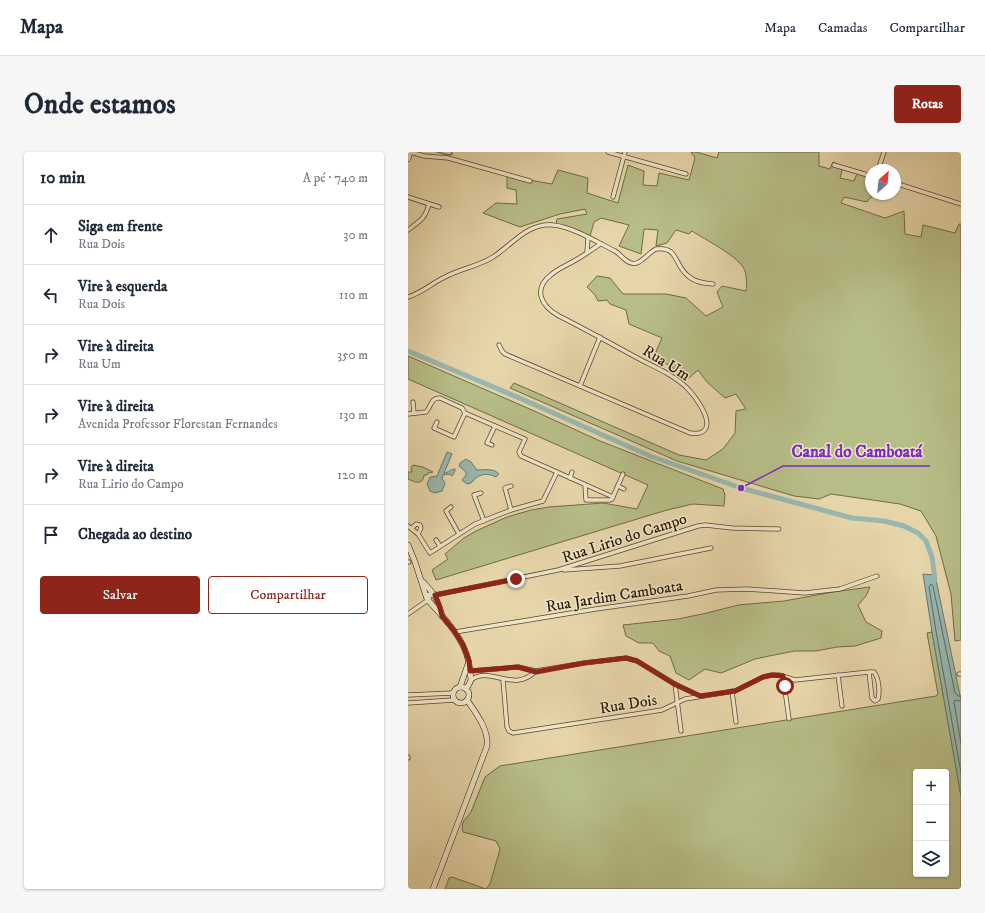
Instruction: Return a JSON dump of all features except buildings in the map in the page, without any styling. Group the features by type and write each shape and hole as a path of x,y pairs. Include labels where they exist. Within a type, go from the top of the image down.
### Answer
{"street":[{"path":"408,159 409,152 424,156 448,158 530,181"},
{"path":"608,152 686,174"},
{"path":"613,197 625,152"},
{"path":"880,164 884,152"},
{"path":"834,165 865,174"},
{"path":"901,185 961,204"},
{"path":"408,197 439,207"},
{"path":"408,230 422,219 426,214 429,204"},
{"path":"408,297 423,291 445,277 493,257 515,239 533,228 555,225 573,230 615,250 629,263 634,264 640,262 656,248 667,249 672,252 680,268 686,275 693,280 713,284"},
{"path":"587,252 588,238"},
{"name":"Rua Um","path":"499,345 505,354 690,433 696,434 702,432 706,428 706,414 687,388 656,368 551,312 546,307 541,295 544,283 548,278 553,273 575,261 600,244"},
{"path":"580,386 600,337"},
{"path":"408,414 428,410 433,400 437,398 462,408 465,413 525,439 519,454 613,497"},
{"path":"413,402 414,413"},
{"path":"437,422 434,428 454,437 465,413"},
{"path":"492,446 487,443 495,426"},
{"path":"536,463 538,459"},
{"path":"418,534 422,528 420,525 416,524 410,527 418,534 430,553 484,520 511,510 543,501 557,472"},
{"path":"570,478 572,472"},
{"path":"585,485 586,500 610,500 613,497 623,474"},
{"path":"511,486 505,488 511,510"},
{"path":"602,492 604,486"},
{"path":"618,486 624,489"},
{"path":"481,493 474,495 484,520"},
{"path":"451,507 446,510 459,534"},
{"name":"Rua Lirio do Campo","path":"435,596 558,570 698,526 705,525 732,528 779,529"},
{"path":"436,540 440,546"},
{"path":"408,545 428,600 455,632 463,645 469,661 471,680"},
{"name":"Rua Lirio do Campo","path":"558,570 620,566 711,548"},
{"name":"Rua Jardim Camboata","path":"455,632 614,606 688,596 716,590 747,589 805,593 840,588 877,576"},
{"path":"422,581 435,596 442,616"},
{"path":"408,614 428,600 429,595 435,596"},
{"path":"470,671 518,667 536,672 584,663 626,658 637,661 674,684 700,696"},
{"path":"460,686 469,661"},
{"path":"466,688 475,677 491,675 503,680 513,680 524,679 532,676 536,672"},
{"path":"869,672 874,672 877,675 879,693 878,700 875,701 872,698 869,672"},
{"name":"Rua Dois","path":"503,680 507,727 509,731 513,733 656,712 667,709 685,699 732,691 763,677 772,675 783,676 795,680 869,672"},
{"path":"783,676 789,718"},
{"path":"838,676 842,706"},
{"path":"785,686 795,680"},
{"path":"674,684 681,731"},
{"path":"454,700 452,693 455,688 460,686 466,688 469,693 466,701"},
{"path":"732,691 736,722"},
{"path":"408,695 452,693"},
{"path":"408,703 454,700 460,703 466,701"},
{"path":"433,889 488,746 487,734 477,716 466,701"}],"green space":[{"path":"691,152 717,158 719,152 819,152 819,166 830,169 833,162 843,167 840,178 854,181 858,171 865,173 865,200 869,200 867,202 844,197 841,203 885,218 904,211 905,234 921,237 923,225 955,233 959,224 961,224 961,640 955,641 951,594 936,536 921,511 900,504 831,494 819,499 794,496 677,461 510,388 514,383 679,455 706,460 723,449 735,433 736,411 746,409 736,394 725,398 707,382 698,370 689,378 654,356 662,338 629,324 626,310 610,304 607,300 598,301 595,295 587,287 597,276 610,278 623,294 666,294 686,298 706,316 723,307 717,292 722,286 746,291 747,282 745,272 739,262 727,252 692,231 689,234 676,230 667,243 656,246 658,230 644,229 641,254 619,246 629,225 601,218 594,222 590,236 556,224 557,219 587,214 585,209 560,214 520,227 483,213 496,203 517,204 516,190 507,188 507,176 552,184 558,170 588,178 587,193 618,203 628,165 644,171 643,185 657,186 659,173 689,180 695,158"},
{"path":"408,356 600,441 723,489 725,495 724,506 693,504 667,510 436,580 432,570 448,559 445,554 464,538 507,517 531,510 549,507 603,503 637,509 648,485 408,379"},
{"path":"413,465 423,467 433,472 424,475 422,481 420,482 413,481 408,479 408,472 412,472 411,468"},
{"path":"870,587 866,596 858,605 866,622 882,631 881,638 855,646 837,647 816,651 795,651 755,659 721,673 705,669 689,680 676,673 670,656 659,651 653,643 639,643 626,636 623,625 678,619 738,605 784,601"},
{"path":"932,632 961,796 961,889 486,889 490,884 500,849 496,841 463,832 462,829 463,822 471,812 485,777 500,766 936,696 938,694 927,633"},
{"path":"452,877 486,889 445,889 449,878"}],"water":[{"path":"447,452 452,454 444,473 453,469 455,469 455,471 452,476 449,474 443,475 442,479 445,483 442,491 435,493 430,491 427,484 430,477 437,476"},
{"path":"466,459 471,462 477,470 492,470 499,474 496,477 486,474 482,475 471,483 467,484 462,480 466,475 466,472 459,466 460,463"},
{"path":"923,574 935,575 961,700 961,796 932,632"}],"waterway":[{"path":"437,152 449,155 452,154 452,152"},
{"path":"408,351 524,400 650,456 741,488 852,518 884,521 904,526 918,533 926,541 932,557 935,580"}],"place":[{"name":"Canal do Camboatá","path":"741,488"}],"route":[{"path":"516,579 461,590 442,592 435,595 442,616 463,645 469,661 470,671 518,667 536,672 584,663 626,658 637,661 674,684 700,696 735,691 763,677 772,675 783,676 785,686"}]}
